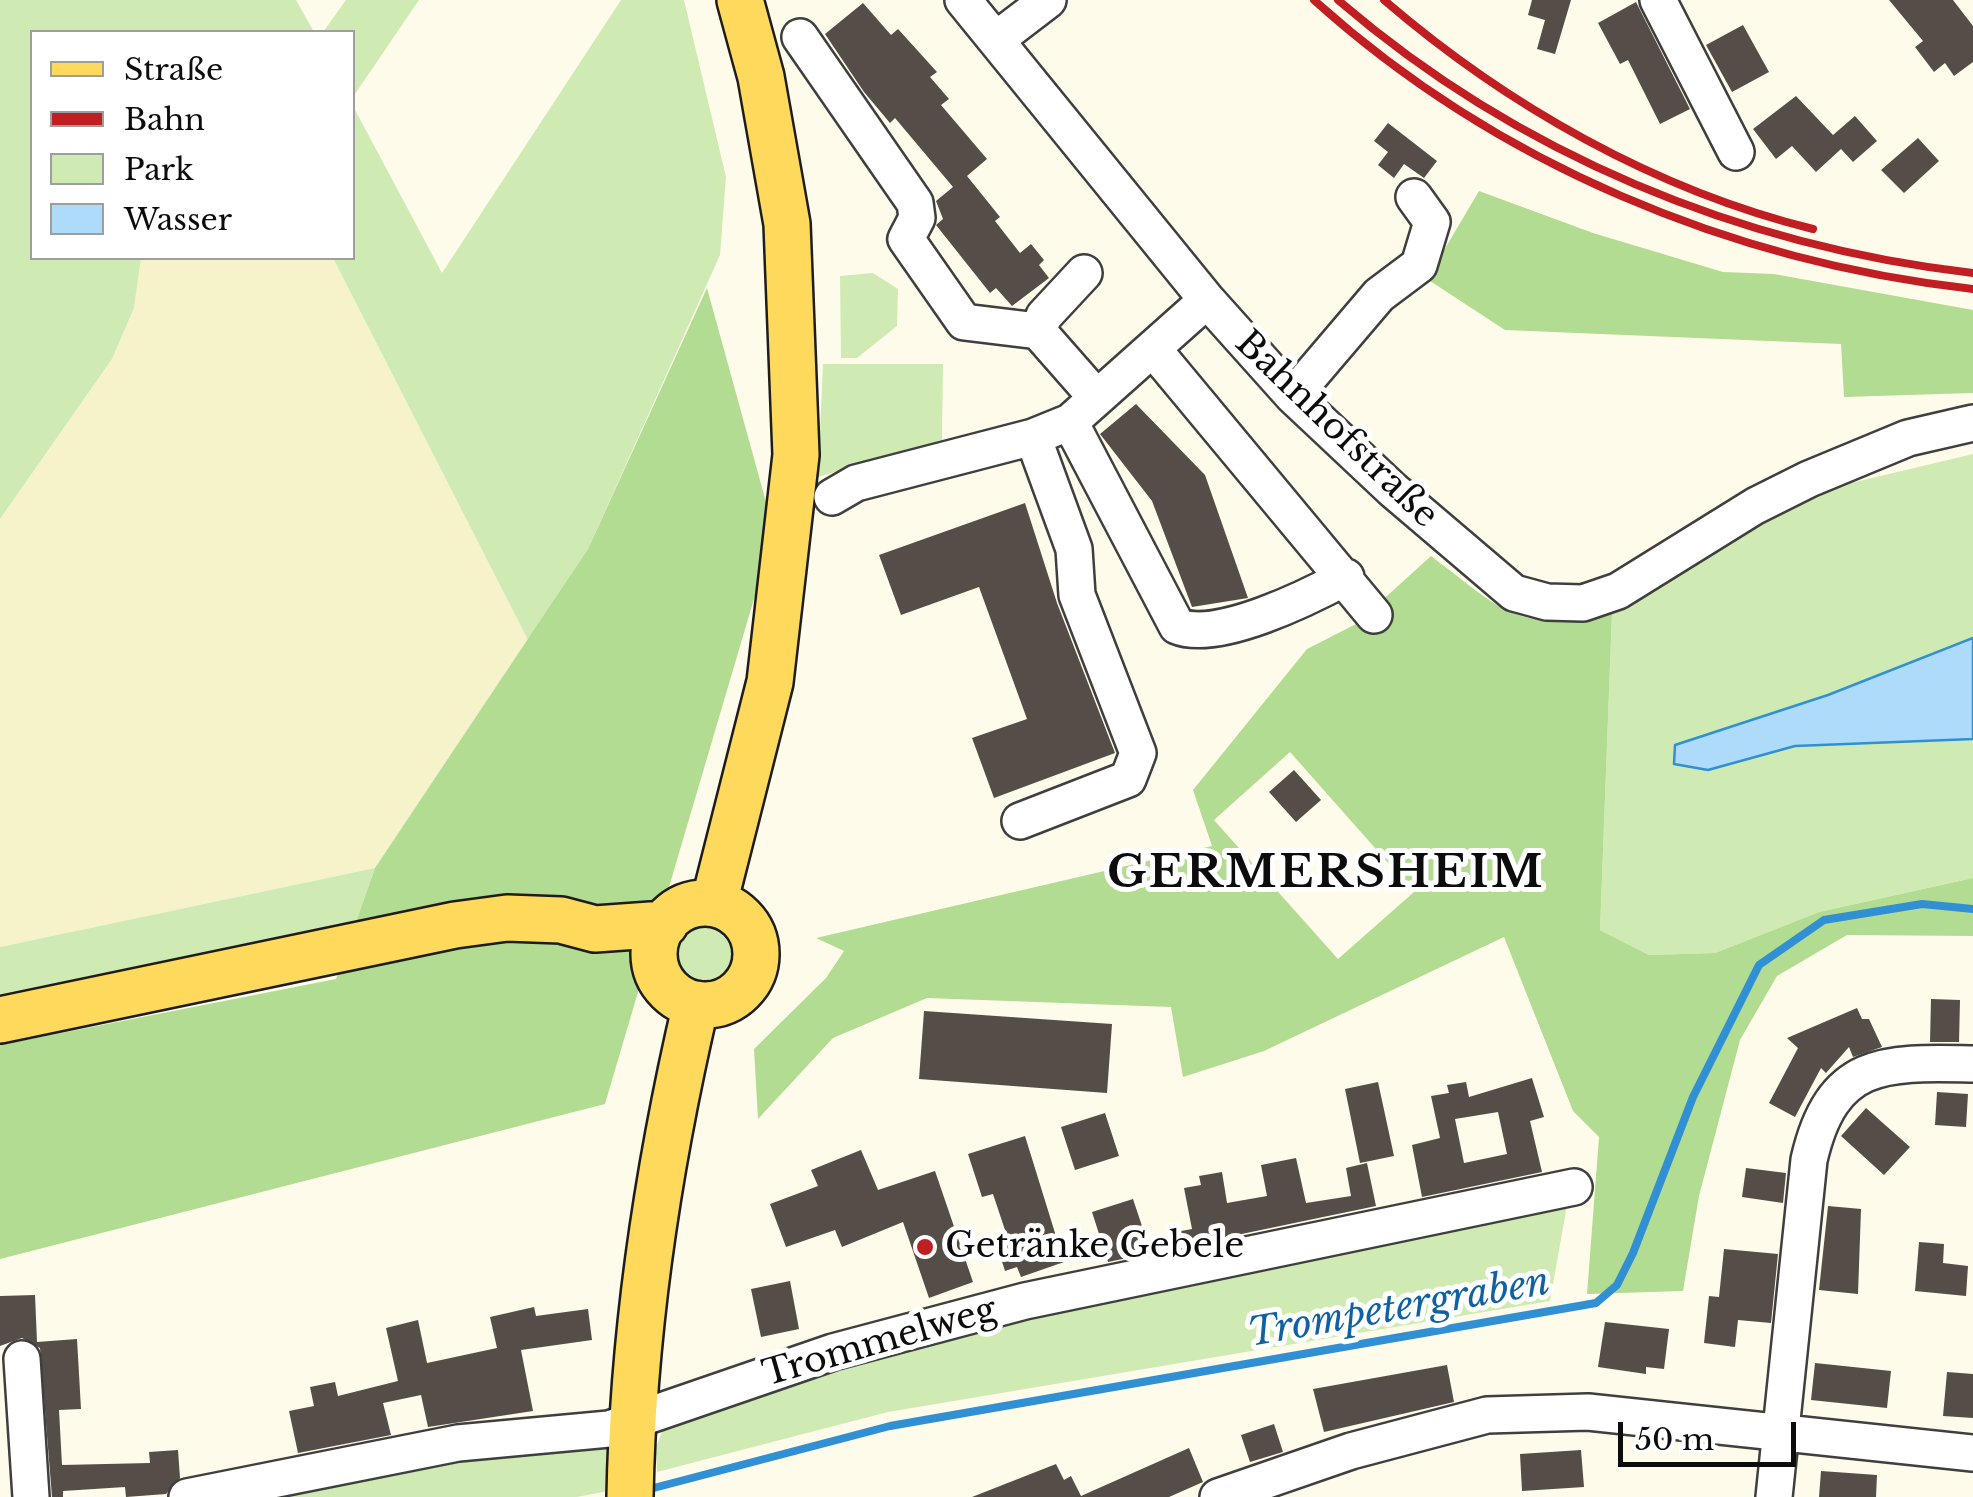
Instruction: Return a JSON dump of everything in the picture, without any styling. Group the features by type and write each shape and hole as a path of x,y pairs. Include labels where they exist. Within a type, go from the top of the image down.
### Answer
{"main road":[{"path":"714,903 770,682 796,455 787,224 761,77 740,0"},
{"path":"595,929 659,976 668,989 696,1004 712,1005 741,991 756,963 752,931 729,908 714,903 682,908 664,924 654,946 659,976"},
{"path":"0,1020 455,925 506,918 561,920 595,929 664,924"},
{"path":"631,1462 636,1378 663,1144 696,1004"}],"street":[{"name":"Bahnhofstraße","path":"963,0 1207,300 1293,396 1514,593 1547,602 1583,603 1618,590 1755,506 1809,479 1908,438 1973,423"},
{"path":"1658,0 1736,152"},
{"path":"996,39 1031,7"},
{"path":"800,37 915,203 917,218 906,240 964,322 1038,331 1096,397"},
{"path":"1293,396 1379,294 1419,266 1432,222 1414,197"},
{"path":"1038,331 1044,316 1084,273"},
{"path":"832,497 856,482 1034,437 1070,422 1207,300"},
{"path":"1153,348 1374,615"},
{"path":"1070,422 1178,626 1194,634 1300,602 1346,577"},
{"path":"1020,821 1128,779 1138,753 1077,595 1074,549 1034,437"},
{"name":"Bahnhofstraße","path":"1809,479 1973,447"},
{"path":"1774,1497 1808,1160 1820,1120 1840,1088 1879,1066 1973,1064"},
{"name":"Trommelweg","path":"187,1497 458,1442 534,1438 631,1462 833,1352 1025,1301 1574,1187"},
{"path":"22,1359 31,1497"},
{"path":"1218,1497 1351,1451 1487,1414 1588,1412 1973,1453"}],"shaded area":[{"path":"141,260 334,260 528,640 375,868 0,947 0,519 112,359 134,308"}],"green space":[{"path":"0,0 296,0 313,30 30,30 30,260 141,260 134,308 112,359 0,519"},
{"path":"346,0 419,0 355,94 355,30 324,30"},
{"path":"621,0 684,0 726,177 720,255 588,549 528,640 334,260 355,260 355,110 442,273"},
{"path":"1479,191 1593,233 1723,272 1774,274 1973,310 1973,393 1844,397 1841,344 1505,330 1427,279"},
{"path":"873,273 898,289 897,326 857,358 841,358 840,276"},
{"path":"707,288 774,531 605,1104 0,1259 0,1045 336,979 375,868 588,549"},
{"path":"823,364 943,364 942,440 818,477"},
{"path":"1973,454 1973,878 1819,912 1715,953 1649,955 1600,930 1612,613 1813,492"},
{"path":"1431,556 1495,604 1532,619 1579,619 1612,613 1600,930 1649,955 1715,953 1819,912 1973,878 1973,936 1847,935 1777,976 1740,1040 1699,1196 1683,1291 1587,1294 1599,1137 1573,1111 1504,937 1264,1051 1183,1077 1171,1007 927,998 833,1038 758,1119 754,1049 826,978 844,951 816,938 1212,846 1193,790 1307,649 1356,624","holes":["1290,752 1414,892 1338,959 1214,820"]},
{"path":"375,868 353,931 0,999 0,947"},
{"path":"705,919 730,929 740,954 730,979 705,989 680,979 670,954 680,929"},
{"path":"1569,1194 1550,1301 888,1412 657,1472 656,1447 668,1417 869,1351"},
{"path":"613,1446 613,1490 577,1497 221,1497 459,1447"}],"water":[{"path":"1973,638 1973,739 1795,746 1708,770 1674,764 1675,745 1828,695"}],"building":[{"path":"1532,0 1571,0 1555,54 1537,49 1545,20 1528,15"},
{"path":"1889,0 1953,0 1973,26 1973,62 1954,76 1945,63 1934,72 1915,47 1923,41"},
{"path":"1636,2 1690,109 1660,124 1628,60 1620,64 1598,23"},
{"path":"863,3 891,35 898,29 937,72 930,77 949,99 941,105 987,159 967,176 1000,217 995,221 1020,253 1031,244 1044,260 1039,265 1049,278 1012,306 996,288 990,293 936,225 943,219 936,201 953,187 895,118 890,123 864,92 825,34"},
{"path":"1743,25 1769,72 1732,92 1706,45"},
{"path":"1796,96 1833,135 1855,116 1877,141 1853,162 1841,149 1816,172 1792,146 1776,159 1753,129"},
{"path":"1388,123 1437,161 1424,178 1404,164 1394,178 1378,165 1388,152 1374,141"},
{"path":"1918,138 1939,161 1904,193 1881,170"},
{"path":"1136,404 1205,475 1248,598 1192,607 1152,501 1100,434"},
{"path":"1025,503 1057,603 1115,753 994,798 972,738 1027,719 979,587 901,615 879,555"},
{"path":"1294,770 1321,800 1296,822 1269,792"},
{"path":"1931,999 1960,1000 1959,1042 1930,1042"},
{"path":"1857,1008 1862,1019 1869,1019 1882,1047 1853,1057 1849,1047 1826,1073 1821,1068 1795,1117 1769,1103 1798,1048 1787,1038"},
{"path":"924,1011 1112,1024 1107,1093 919,1079"},
{"path":"1532,1078 1544,1117 1530,1121 1542,1172 1422,1197 1412,1145 1440,1138 1431,1096 1449,1093 1447,1085 1466,1082 1469,1097","holes":["1498,1112 1507,1154 1464,1163 1455,1119"]},
{"path":"1378,1082 1394,1156 1360,1163 1345,1089"},
{"path":"1937,1092 1968,1094 1966,1127 1935,1125"},
{"path":"1866,1108 1910,1147 1884,1175 1841,1136"},
{"path":"1105,1113 1119,1156 1075,1170 1061,1127"},
{"path":"1025,1136 1064,1262 1021,1277 1017,1267 1005,1271 997,1246 1009,1242 993,1194 982,1197 968,1154"},
{"path":"861,1150 878,1190 935,1171 973,1282 929,1298 903,1222 842,1247 835,1230 786,1247 770,1204 818,1186 811,1170"},
{"path":"1296,1158 1306,1203 1351,1196 1346,1168 1367,1163 1376,1206 1184,1246 1181,1231 1192,1229 1184,1188 1201,1185 1199,1176 1222,1172 1227,1203 1267,1196 1261,1165"},
{"path":"1746,1168 1786,1173 1783,1203 1742,1197"},
{"path":"1133,1199 1151,1253 1108,1262 1092,1212"},
{"path":"1828,1206 1861,1209 1858,1294 1819,1290"},
{"path":"1919,1242 1944,1244 1943,1263 1968,1266 1966,1296 1915,1291"},
{"path":"1724,1249 1778,1254 1771,1323 1738,1320 1735,1347 1704,1343 1709,1296 1719,1297"},
{"path":"790,1281 799,1329 761,1337 751,1289"},
{"path":"35,1295 37,1342 77,1339 81,1409 59,1410 62,1465 150,1463 149,1452 178,1450 180,1478 166,1494 126,1497 125,1487 63,1491 63,1497 52,1497 40,1348 22,1338 0,1346 0,1296"},
{"path":"534,1307 536,1316 588,1309 592,1340 521,1350 533,1411 428,1427 421,1395 383,1403 391,1435 298,1453 289,1411 314,1406 310,1387 335,1382 338,1396 398,1381 386,1328 418,1320 427,1363 497,1348 490,1317"},
{"path":"1605,1322 1669,1329 1664,1369 1646,1367 1646,1374 1598,1367"},
{"path":"1815,1363 1891,1371 1887,1408 1811,1400"},
{"path":"1447,1365 1454,1402 1324,1432 1313,1389"},
{"path":"1947,1372 1973,1374 1973,1418 1943,1416"},
{"path":"1274,1424 1283,1452 1250,1462 1241,1435"},
{"path":"1189,1448 1203,1482 1169,1497 972,1497 1056,1464 1064,1480 1071,1476 1081,1496"},
{"path":"1581,1450 1584,1487 1522,1491 1520,1454"},
{"path":"1821,1471 1877,1475 1876,1497 1819,1497"}],"waterway":[{"name":"Trompetergraben","path":"646,1490 890,1426 1596,1303 1617,1285 1633,1253 1693,1097 1759,965 1824,920 1922,904 1973,909"}],"railway":[{"path":"1314,0 1385,58 1460,111 1621,196 1706,229 1794,256 1883,276 1973,289"},
{"path":"1338,0 1407,55 1480,104 1556,147 1635,184 1800,241 1886,260 1973,273"},
{"path":"1384,0 1480,75 1585,139 1696,192 1813,229"}],"place":[{"name":"Getränke Gebele","path":"925,1247"}],"district":[{"name":"GERMERSHEIM","path":"1326,874"}]}
